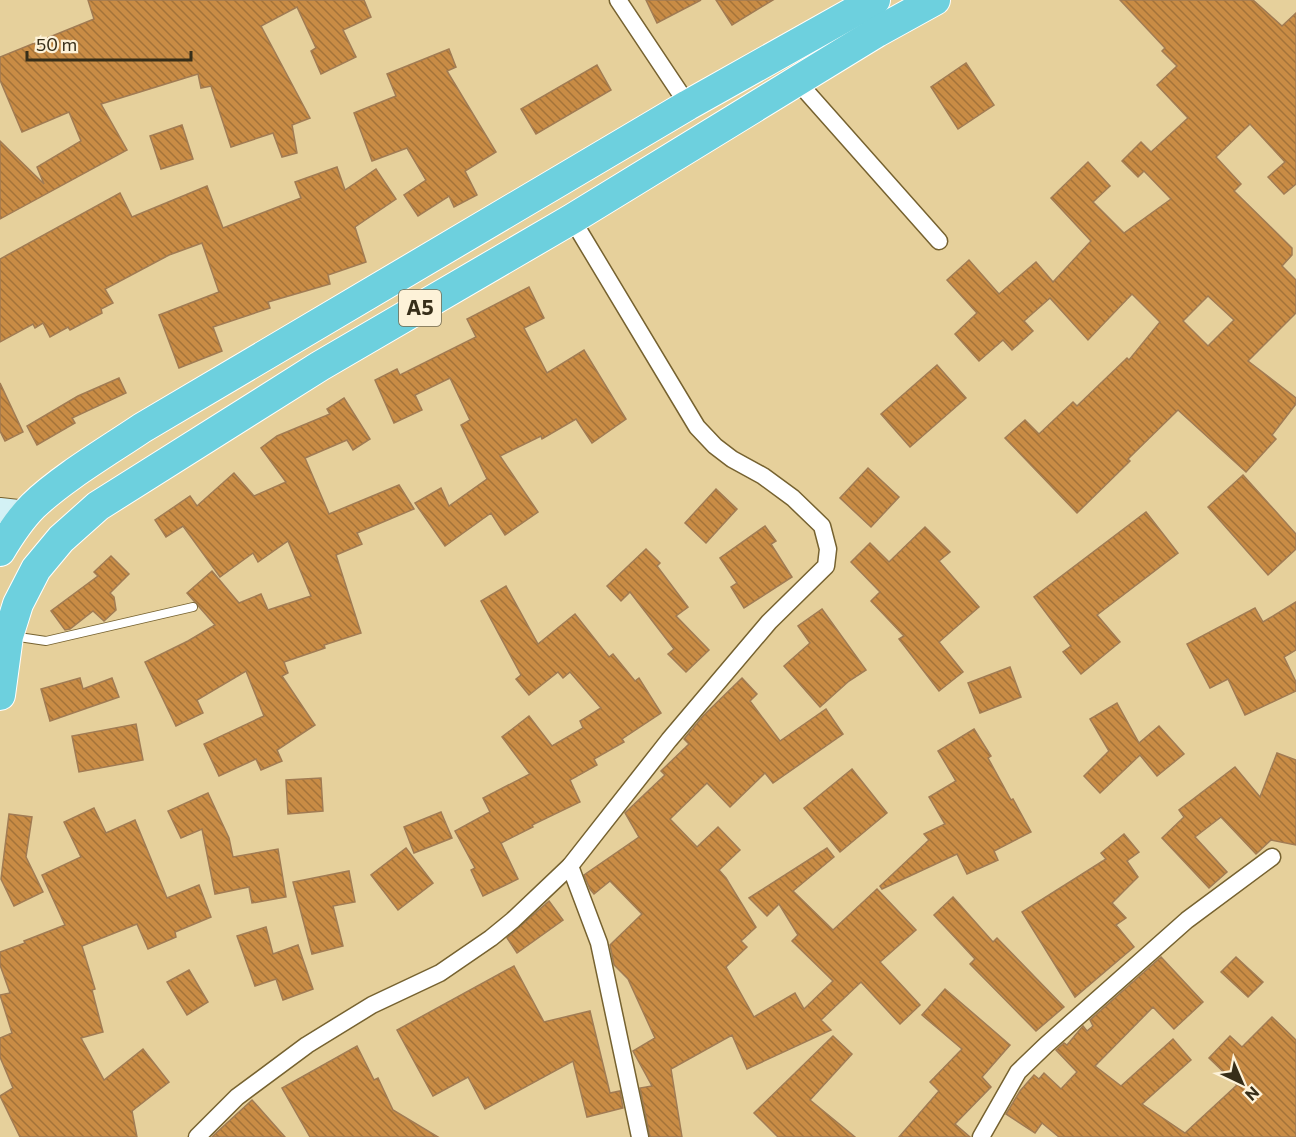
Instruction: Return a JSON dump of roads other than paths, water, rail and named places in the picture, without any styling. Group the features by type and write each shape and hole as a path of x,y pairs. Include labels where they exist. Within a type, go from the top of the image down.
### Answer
{"highway":[{"name":"A5","path":"2,545 14,512 57,487 125,439 688,105 875,0"},
{"name":"A5","path":"0,695 8,636 18,604 36,569 61,539 91,513 320,366 572,219 797,81 935,0"},
{"path":"302,334 320,366"}],"street":[{"path":"618,0 688,105"},
{"path":"797,81 939,241"},
{"path":"197,1137 237,1097 307,1045 372,1005 440,973 482,945 513,920 570,866 684,722 769,622 826,566 828,549 822,526 793,498 763,476 732,459 715,446 697,427 572,219"},
{"path":"981,1137 1018,1072 1187,920 1272,857"},
{"path":"570,866 599,943 640,1137"}],"lane":[{"path":"8,636 46,641 193,607"}]}
